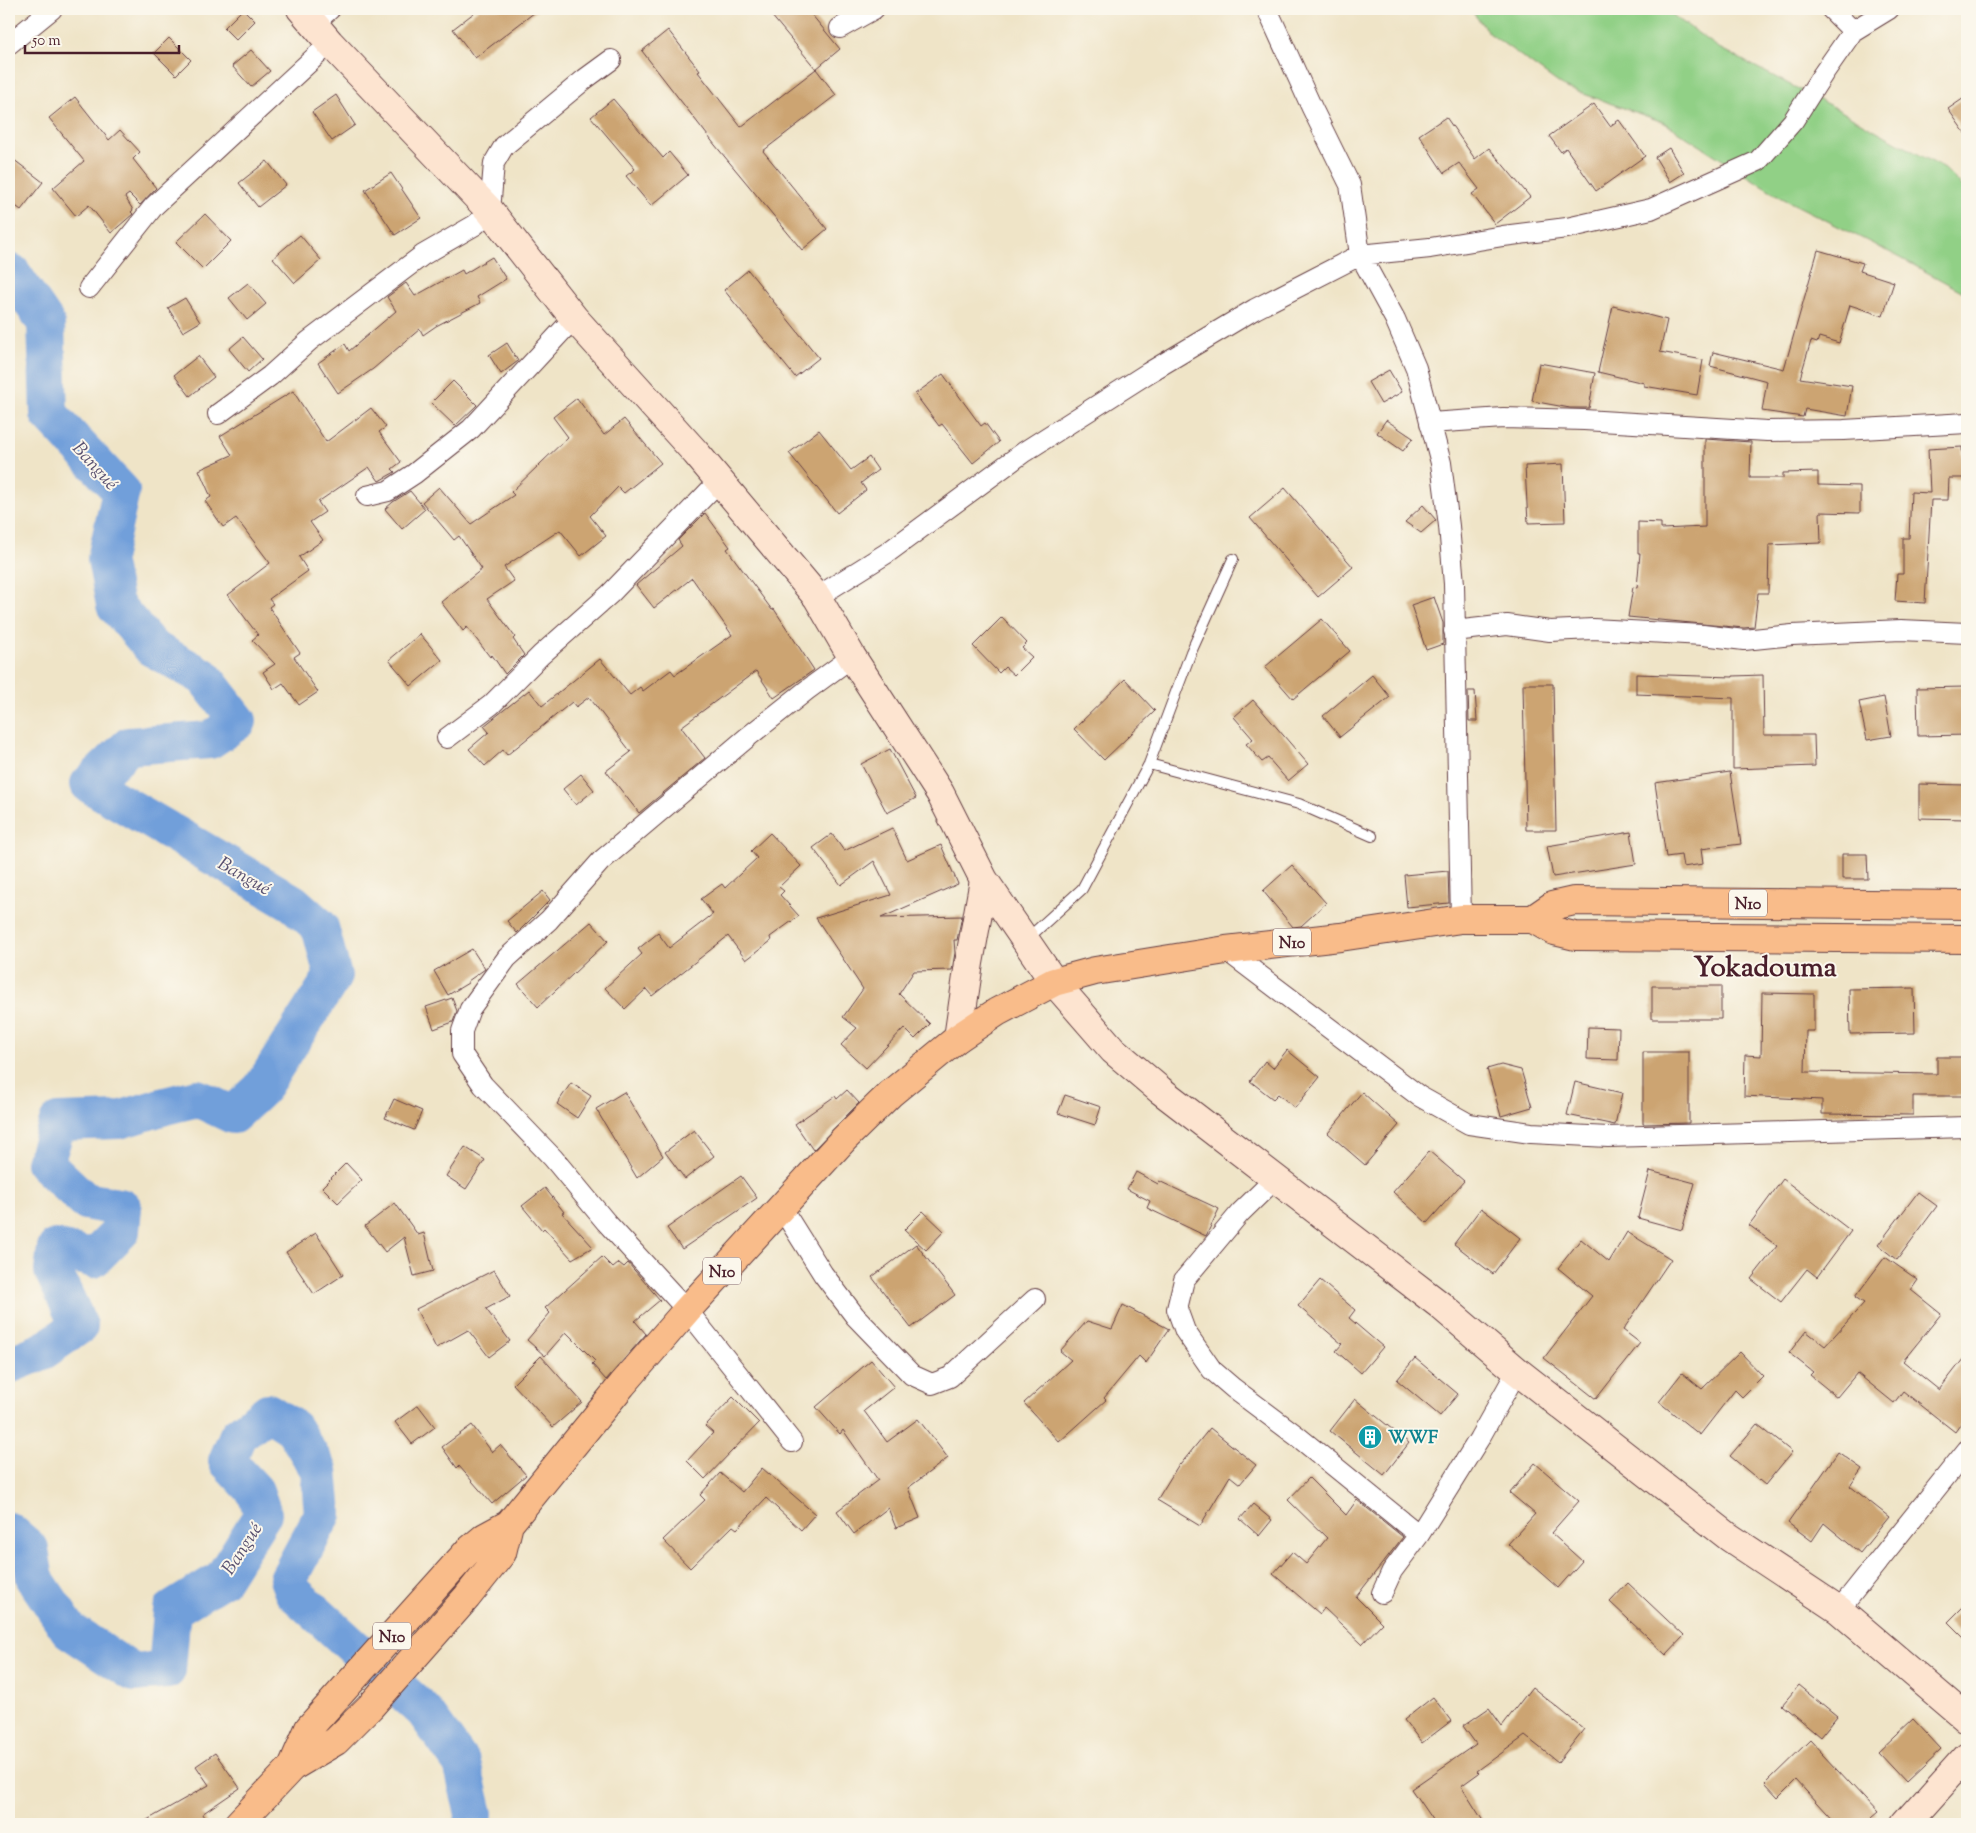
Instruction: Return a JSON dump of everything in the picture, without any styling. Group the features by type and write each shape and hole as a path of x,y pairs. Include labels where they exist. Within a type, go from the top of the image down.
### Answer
{"highway":[{"name":"N10","path":"1533,919 1552,906 1574,901 1967,905"},
{"name":"N10","path":"292,1767 309,1728 467,1552 485,1537 509,1524 622,1385 686,1310 844,1139 890,1094 958,1038 997,1012 1054,982 1095,971 1226,950 1340,937 1461,919 1533,919 1554,931 1575,936 1967,939"},
{"name":"N10","path":"238,1824 292,1767 336,1741 370,1707 467,1597 502,1553 509,1524"}],"main road":[{"path":"318,21 490,211 574,318 720,481 817,597 852,657 940,793 984,880 1054,982 1113,1050 1160,1090 1440,1305 1516,1371 1729,1537 1839,1610 1967,1720"},
{"path":"958,1038 968,963 984,880"},
{"path":"1906,1824 1967,1756"}],"street":[{"path":"9,44 52,9"},
{"path":"840,28 874,9"},
{"path":"1267,9 1312,108 1350,184 1360,255 1395,319 1416,368 1441,463 1454,584 1461,919"},
{"path":"1831,9 1853,32"},
{"path":"817,597 887,553 1024,452 1140,378 1254,310 1360,255 1430,248 1566,228 1651,209 1758,161 1793,121 1853,32 1889,9"},
{"path":"89,288 154,206 318,21"},
{"path":"218,414 270,376 309,341 424,255 476,225 490,211 494,163 504,146 611,60"},
{"path":"367,496 388,491 414,474 471,429 574,318"},
{"path":"1430,423 1503,418 1584,420 1766,431 1844,430 1967,424"},
{"path":"448,738 491,705 541,655 610,594 720,481"},
{"path":"1454,631 1507,625 1550,631 1593,629 1702,635 1744,640 1792,635 1901,630 1967,634"},
{"path":"792,1442 686,1310 606,1222 553,1158 483,1084 462,1054 462,1031 470,1010 507,958 549,920 601,861 749,736 852,657"},
{"path":"1226,950 1419,1096 1469,1124 1531,1133 1608,1137 1967,1126"},
{"path":"1275,1179 1240,1213 1184,1280 1177,1309 1185,1331 1212,1370 1298,1436 1419,1536"},
{"path":"781,1207 823,1274 855,1316 912,1375 932,1384 950,1377 1035,1299"},
{"path":"1382,1593 1392,1571 1419,1536 1479,1439 1516,1371"},
{"path":"1839,1610 1967,1450"}],"lane":[{"path":"1026,941 1082,889 1149,764 1191,652 1233,559"},
{"path":"1149,764 1299,804 1372,836"}],"green space":[{"path":"1470,9 1664,9 1719,48 1839,110 1945,169 1967,191 1967,294 1782,198 1663,122 1564,87 1489,33"}],"building":[{"path":"243,9 255,21 236,40 224,28"},
{"path":"479,9 539,9 475,58 453,29"},
{"path":"766,9 807,9 840,49 816,69"},
{"path":"668,30 741,127 816,69 836,95 763,151 827,229 802,250 715,145 642,51"},
{"path":"169,38 191,60 176,75 154,53"},
{"path":"251,50 270,71 251,87 232,66"},
{"path":"336,95 355,125 332,141 312,112"},
{"path":"1967,96 1967,136 1948,109"},
{"path":"75,97 109,140 120,130 140,152 133,159 156,188 140,205 129,194 125,197 133,210 131,212 133,214 111,233 89,205 76,216 53,188 84,161 49,118"},
{"path":"613,99 663,158 669,152 688,175 651,206 626,176 635,169 591,117"},
{"path":"1594,104 1610,126 1619,120 1645,156 1596,191 1566,148 1561,152 1549,136"},
{"path":"1446,117 1475,159 1489,148 1530,197 1495,224 1472,194 1479,189 1459,163 1444,173 1419,135"},
{"path":"1669,148 1684,173 1670,182 1655,157"},
{"path":"9,156 43,182 21,210 9,201"},
{"path":"267,161 286,185 258,207 239,183"},
{"path":"391,173 421,218 395,235 365,190"},
{"path":"205,214 231,241 203,269 176,242"},
{"path":"300,235 321,260 295,283 273,258"},
{"path":"1818,250 1863,263 1860,271 1894,282 1883,316 1850,305 1839,343 1819,337 1817,343 1811,341 1800,378 1852,386 1847,416 1805,409 1803,417 1762,411 1767,381 1710,366 1713,352 1784,369"},
{"path":"492,257 506,279 477,297 480,303 423,335 420,329 373,369 338,393 318,363 345,344 349,351 396,311 387,297 406,283 415,296 462,270 464,274"},
{"path":"748,270 819,358 795,377 724,290"},
{"path":"248,283 266,304 247,320 229,298"},
{"path":"185,298 200,322 183,332 168,308"},
{"path":"1613,306 1667,320 1660,352 1703,360 1697,395 1644,386 1644,383 1598,372"},
{"path":"243,337 262,359 248,372 229,349"},
{"path":"507,343 518,361 501,374 489,355"},
{"path":"198,356 214,377 190,396 174,375"},
{"path":"1539,363 1595,373 1589,408 1570,408 1532,401"},
{"path":"1389,370 1402,392 1381,404 1368,382"},
{"path":"943,374 981,426 985,423 999,442 973,463 942,424 939,426 915,394"},
{"path":"453,381 477,405 455,426 431,403"},
{"path":"293,391 326,442 371,408 386,427 379,432 401,462 392,469 395,472 379,481 369,467 318,502 325,512 310,522 323,540 299,557 308,571 269,599 273,604 269,607 300,653 294,657 318,692 299,705 283,683 274,689 263,672 275,664 252,640 258,635 228,595 270,563 236,518 223,527 205,501 211,497 199,470 232,455 220,436"},
{"path":"577,398 604,435 624,419 661,463 624,493 618,487 590,516 606,536 581,556 560,530 504,567 514,581 487,599 515,637 513,639 524,655 505,674 492,655 490,657 467,627 463,631 441,602 482,569 459,536 454,540 422,502 439,487 471,524 514,495 511,492 568,437 553,417"},
{"path":"1386,420 1413,438 1403,451 1377,433"},
{"path":"819,430 851,470 869,457 878,470 861,483 866,490 837,513 789,453"},
{"path":"1705,439 1751,442 1750,478 1783,478 1783,473 1818,472 1818,485 1860,486 1860,513 1820,512 1821,543 1769,545 1768,593 1758,593 1754,627 1744,628 1628,617 1633,587 1637,588 1640,553 1638,553 1638,522 1661,523 1661,529 1705,527"},
{"path":"1962,447 1964,478 1949,478 1948,500 1931,500 1925,603 1895,601 1897,574 1903,574 1903,538 1909,538 1911,492 1930,493 1928,449"},
{"path":"1563,464 1565,522 1528,523 1525,466"},
{"path":"1285,488 1353,567 1318,597 1250,518"},
{"path":"410,491 425,509 402,529 385,509"},
{"path":"1423,505 1436,520 1421,533 1405,522"},
{"path":"705,513 730,547 727,549 772,610 774,609 814,670 774,698 756,671 681,727 705,758 639,813 606,771 631,752 589,697 576,707 572,702 507,755 503,750 485,766 469,749 489,732 484,726 529,690 542,706 600,659 630,695 640,687 643,691 671,670 675,675 732,635 692,578 654,608 636,585 682,546 678,540"},
{"path":"1434,597 1443,623 1443,644 1426,650 1411,605"},
{"path":"1002,617 1027,643 1022,648 1032,657 1014,675 1005,667 999,673 973,646"},
{"path":"1322,619 1350,651 1293,699 1265,667"},
{"path":"420,634 442,660 411,686 389,660"},
{"path":"1636,674 1733,677 1763,675 1764,735 1814,735 1815,766 1733,769 1733,698 1636,694"},
{"path":"1372,675 1390,697 1340,737 1323,716"},
{"path":"1125,679 1155,711 1104,760 1074,729"},
{"path":"1523,684 1553,684 1556,830 1526,830"},
{"path":"1965,687 1967,735 1918,736 1917,688"},
{"path":"1468,691 1475,691 1477,721 1469,721"},
{"path":"1884,697 1891,736 1867,740 1859,702"},
{"path":"1253,700 1308,764 1288,781 1268,758 1262,762 1246,744 1253,739 1234,717"},
{"path":"890,749 916,798 887,813 861,764"},
{"path":"1730,772 1741,844 1701,849 1703,864 1683,867 1681,855 1666,857 1655,783"},
{"path":"581,774 594,790 576,805 563,789"},
{"path":"1919,784 1967,785 1967,819 1919,818"},
{"path":"892,828 907,860 941,845 958,884 881,918 962,916 957,940 954,940 955,953 952,970 914,971 899,994 930,1024 915,1039 904,1028 866,1068 841,1045 857,1028 843,1017 863,989 816,918 891,895 874,861 841,885 813,848 832,834 844,851"},
{"path":"1631,832 1636,864 1553,877 1547,846"},
{"path":"770,833 801,866 779,887 784,891 780,895 799,916 770,937 771,941 746,960 728,936 652,996 646,989 625,1009 605,988 642,954 638,949 658,933 669,948 713,914 701,899 722,884 725,888 757,858 751,851"},
{"path":"1842,854 1867,854 1868,879 1842,879"},
{"path":"1292,865 1326,903 1301,926 1293,927 1263,891"},
{"path":"1448,871 1449,903 1407,907 1404,875"},
{"path":"543,891 550,900 517,933 507,921"},
{"path":"591,922 608,941 538,1007 518,984"},
{"path":"472,949 485,969 468,981 468,983 448,995 434,971"},
{"path":"1652,986 1721,986 1721,1019 1652,1019"},
{"path":"1914,988 1915,1033 1850,1034 1849,989"},
{"path":"1762,993 1814,994 1814,1031 1806,1031 1805,1072 1937,1074 1937,1057 1967,1057 1967,1096 1913,1096 1913,1115 1822,1114 1822,1100 1744,1096 1745,1055 1761,1056"},
{"path":"452,998 457,1011 453,1022 434,1029 426,1007"},
{"path":"1588,1027 1619,1028 1618,1060 1587,1059"},
{"path":"1287,1050 1320,1077 1295,1108 1278,1094 1273,1099 1250,1081 1265,1061 1273,1068"},
{"path":"1643,1052 1689,1052 1689,1123 1643,1124"},
{"path":"1501,1065 1521,1070 1532,1107 1501,1116 1487,1069"},
{"path":"1575,1082 1622,1093 1615,1125 1567,1115"},
{"path":"571,1083 591,1096 577,1118 557,1104"},
{"path":"847,1090 859,1103 813,1150 795,1124 835,1096 837,1099"},
{"path":"624,1092 663,1156 637,1178 596,1109"},
{"path":"1362,1092 1399,1125 1365,1165 1328,1133"},
{"path":"1065,1095 1101,1107 1095,1125 1058,1113"},
{"path":"394,1099 422,1111 414,1130 385,1118"},
{"path":"694,1130 714,1156 685,1179 665,1152"},
{"path":"465,1147 485,1160 466,1189 446,1176"},
{"path":"1429,1151 1464,1181 1427,1223 1393,1192"},
{"path":"346,1163 362,1180 338,1203 322,1187"},
{"path":"1650,1171 1695,1183 1682,1230 1638,1218"},
{"path":"1136,1172 1158,1184 1159,1181 1219,1209 1206,1236 1147,1208 1150,1201 1127,1189"},
{"path":"741,1176 757,1198 682,1249 667,1228"},
{"path":"1783,1179 1851,1231 1817,1277 1807,1269 1781,1302 1751,1279 1777,1246 1749,1225"},
{"path":"545,1188 564,1212 562,1213 593,1247 572,1259 544,1228 542,1230 522,1206"},
{"path":"1918,1192 1937,1206 1897,1260 1878,1245"},
{"path":"395,1203 418,1235 424,1233 433,1271 414,1276 404,1237 385,1252 365,1226"},
{"path":"1481,1208 1520,1238 1493,1274 1454,1244"},
{"path":"923,1211 944,1231 926,1250 904,1230"},
{"path":"1627,1232 1671,1259 1623,1330 1640,1343 1596,1399 1544,1358 1592,1296 1558,1268 1581,1239 1609,1262"},
{"path":"316,1233 343,1275 314,1294 286,1252"},
{"path":"916,1244 955,1295 911,1328 872,1277"},
{"path":"602,1257 613,1268 619,1263 624,1267 628,1263 660,1300 635,1321 646,1334 606,1380 592,1364 595,1361 566,1332 545,1356 527,1340 550,1313 545,1308"},
{"path":"1885,1257 1918,1280 1911,1290 1941,1314 1903,1361 1939,1390 1967,1354 1967,1415 1955,1432 1903,1391 1894,1403 1857,1373 1837,1397 1810,1375 1813,1372 1789,1353 1806,1331 1825,1346 1864,1303 1855,1297"},
{"path":"494,1270 510,1296 486,1309 510,1341 489,1357 468,1330 436,1348 416,1309"},
{"path":"1320,1280 1355,1310 1349,1318 1383,1347 1361,1373 1336,1351 1342,1344 1298,1306"},
{"path":"1123,1305 1169,1329 1146,1363 1139,1356 1104,1398 1106,1400 1059,1442 1024,1403 1071,1360 1060,1351 1087,1321 1112,1329"},
{"path":"1740,1352 1763,1376 1742,1397 1735,1390 1700,1435 1659,1402 1682,1373 1702,1389"},
{"path":"541,1356 582,1402 553,1427 513,1384"},
{"path":"1415,1358 1458,1394 1440,1416 1397,1380"},
{"path":"871,1360 894,1387 864,1411 887,1442 918,1419 948,1458 908,1488 920,1518 896,1528 888,1508 854,1534 837,1511 878,1480 843,1430 840,1434 816,1407"},
{"path":"733,1397 759,1423 705,1479 687,1461 713,1433 705,1426"},
{"name":"WWF","path":"1355,1399 1409,1443 1384,1475 1330,1431"},
{"path":"418,1405 435,1427 412,1444 395,1422"},
{"path":"1757,1424 1792,1452 1765,1485 1730,1456"},
{"path":"472,1425 492,1452 500,1445 526,1475 492,1504 459,1466 457,1468 442,1447"},
{"path":"1210,1428 1256,1465 1240,1484 1230,1476 1200,1526 1157,1500 1179,1464"},
{"path":"1838,1452 1862,1469 1850,1486 1889,1517 1860,1553 1824,1523 1812,1541 1788,1523"},
{"path":"1535,1463 1579,1501 1551,1533 1582,1561 1558,1588 1508,1544 1535,1514 1510,1493"},
{"path":"762,1468 815,1514 801,1530 766,1498 737,1529 733,1526 690,1568 663,1540 705,1500 700,1495 720,1473 742,1492"},
{"path":"1309,1478 1346,1515 1357,1500 1403,1537 1356,1597 1382,1623 1362,1644 1324,1608 1320,1614 1273,1574 1292,1552 1306,1564 1327,1538 1288,1500"},
{"path":"1253,1504 1272,1520 1259,1536 1240,1519"},
{"path":"1628,1583 1684,1636 1666,1655 1610,1602"},
{"path":"1967,1603 1967,1641 1948,1622"},
{"path":"1799,1685 1837,1716 1820,1737 1782,1705"},
{"path":"1532,1687 1584,1729 1558,1762 1525,1736 1477,1771 1479,1773 1461,1786 1485,1824 1435,1824 1411,1789 1476,1744 1463,1726 1489,1708 1502,1726"},
{"path":"1433,1697 1451,1721 1422,1743 1404,1720"},
{"path":"1913,1719 1941,1749 1906,1782 1878,1752"},
{"path":"1810,1740 1878,1813 1865,1824 1836,1824 1796,1780 1778,1798 1765,1784"},
{"path":"215,1753 240,1788 202,1814 208,1824 140,1824 209,1785 196,1766"}],"waterway":[{"name":"Bangué","path":"9,273 12,273 46,323 49,414 121,491 106,559 115,605 152,648 204,677 238,721 210,740 129,746 89,784 293,903 320,927 333,976 261,1089 233,1115 197,1098 119,1120 58,1122 45,1163 85,1201 123,1208 121,1231 93,1259 56,1248 53,1271 79,1326 43,1351 9,1365"},
{"name":"Bangué","path":"9,1531 30,1549 35,1579 69,1630 134,1673 167,1670 172,1610 222,1579 263,1514 255,1491 227,1461 238,1435 268,1412 293,1428 319,1470 323,1514 288,1579 293,1592 424,1711 462,1764 474,1814 473,1824"}],"place":[{"name":"WWF","path":"1370,1437"}],"district":[{"name":"Yokadouma","path":"1765,966"}]}
